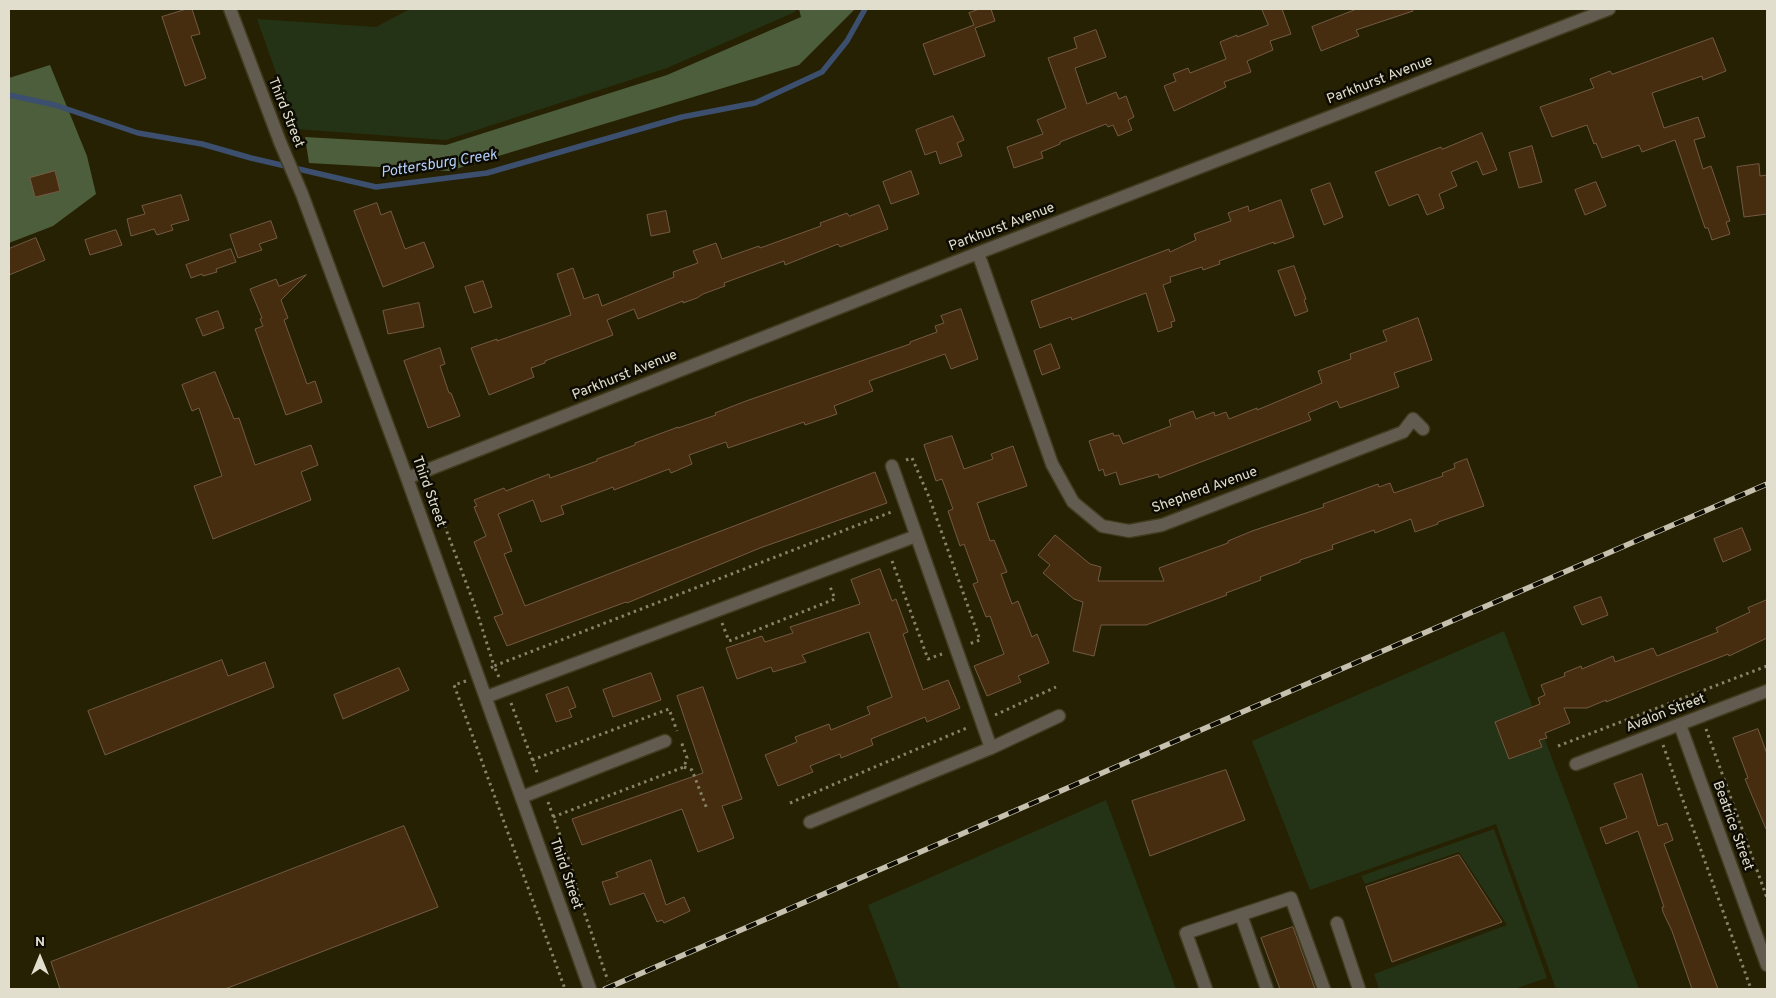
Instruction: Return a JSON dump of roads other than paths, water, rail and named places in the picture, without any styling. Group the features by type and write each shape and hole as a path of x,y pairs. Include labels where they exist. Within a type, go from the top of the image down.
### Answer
{"street":[{"name":"Third Street","path":"230,9 280,142 302,194 407,478 590,989"},
{"name":"Parkhurst Avenue","path":"407,478 978,253 1610,9"},
{"name":"Shepherd Avenue","path":"978,253 1052,464 1073,502 1102,526 1129,531 1162,525 1402,432 1413,419 1424,429"},
{"path":"892,466 992,748"},
{"path":"486,697 916,536"},
{"name":"Avalon Street","path":"1576,764 1767,691"},
{"path":"810,822 992,748 1059,716"},
{"name":"Beatrice Street","path":"1680,725 1767,966"},
{"path":"522,797 665,740"},
{"path":"1206,989 1186,933 1291,898 1324,989"},
{"path":"1241,915 1267,989"},
{"path":"1337,923 1360,989"}],"waterway":[{"name":"Pottersburg Creek","path":"9,95 55,105 138,133 202,144 251,158 376,187 487,173 682,117 755,103 822,72 847,41 865,9"}],"railway":[{"path":"605,989 1767,484"}]}
